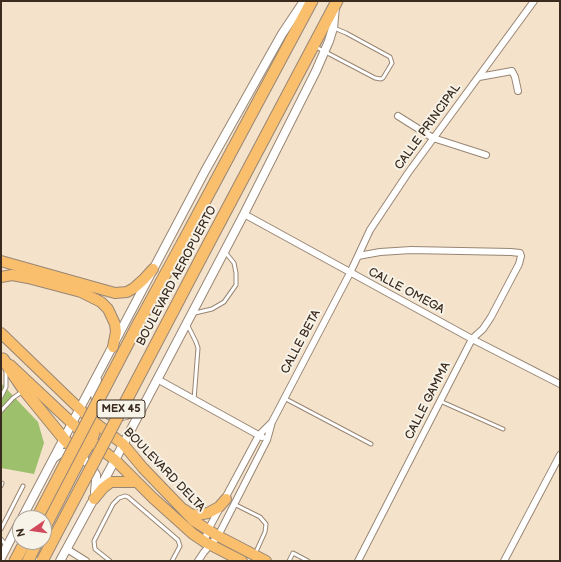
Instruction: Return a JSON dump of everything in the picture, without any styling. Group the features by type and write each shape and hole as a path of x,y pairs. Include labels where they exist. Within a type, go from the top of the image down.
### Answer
{"highway":[{"name":"BOULEVARD AEROPUERTO","path":"41,510 137,326 312,1"},
{"name":"BOULEVARD AEROPUERTO","path":"42,561 313,45 329,26 336,2"},
{"path":"2,358 28,388 64,439 82,456"},
{"path":"52,514 92,440 94,433 89,418"},
{"path":"15,561 21,550"},
{"path":"28,561 34,550"}],"main road":[{"path":"1,261 115,293 127,292 134,288 153,269"},
{"path":"1,277 12,275 28,278 81,292 102,302 112,316 115,324 116,332 113,347"},
{"name":"BOULEVARD DELTA","path":"1,333 79,409 123,444 143,468 194,521 218,536 266,561"},
{"name":"BOULEVARD DELTA","path":"28,388 73,422 206,546 242,561"},
{"path":"94,499 103,488 112,482 137,482"},
{"path":"179,506 190,514 203,514 214,511 230,501"}],"street":[{"name":"BOULEVARD AEROPUERTO","path":"26,510 153,269 270,54 304,1"},
{"name":"CALLE PRINCIPAL","path":"350,273 377,218 433,138 534,1"},
{"name":"BOULEVARD AEROPUERTO","path":"60,561 115,460 186,322 244,214 313,77 325,51 329,26"},
{"path":"479,77 512,71 515,76 518,91"},
{"path":"398,116 433,138 486,155"},
{"name":"CALLE OMEGA","path":"244,214 472,339 560,384"},
{"name":"CALLE GAMMA","path":"358,256 380,252 411,250 511,252 520,253 521,255 519,264 491,317 483,329 472,339 358,561"},
{"name":"CALLE BETA","path":"198,561 206,546 208,530 230,501 267,440 272,422 350,273"},
{"path":"98,373 95,386 95,395 97,404 102,410 111,416 118,417 134,412 142,406"},
{"path":"157,379 267,440"},
{"name":"CALLE BETA","path":"206,546 218,536 230,501 259,436 272,422"},
{"path":"54,458 59,454 64,453 82,456 96,475 94,499"},
{"path":"504,561 560,455"},
{"path":"3,552 12,536"},
{"path":"67,549 75,558 86,561"}],"lane":[{"path":"313,45 379,79 385,77 392,63 391,58 388,55 346,33 329,26"},
{"path":"191,314 212,309 224,302 236,285 234,263 224,250"},
{"path":"186,322 198,348 194,400"},
{"path":"1,397 6,387 6,374 2,358"},
{"path":"1,411 12,398 28,388"},
{"path":"284,398 371,444"},
{"path":"440,400 503,429"},
{"path":"1,530 23,486"},
{"path":"110,561 95,549 94,541 118,498 125,496 178,540 180,546 172,561"},
{"path":"230,501 260,517 266,524 265,532 254,555"},
{"path":"1,539 3,552"},
{"path":"289,561 293,553 308,561"}],"green space":[{"path":"1,383 38,422 44,443 34,474 1,468"}]}
